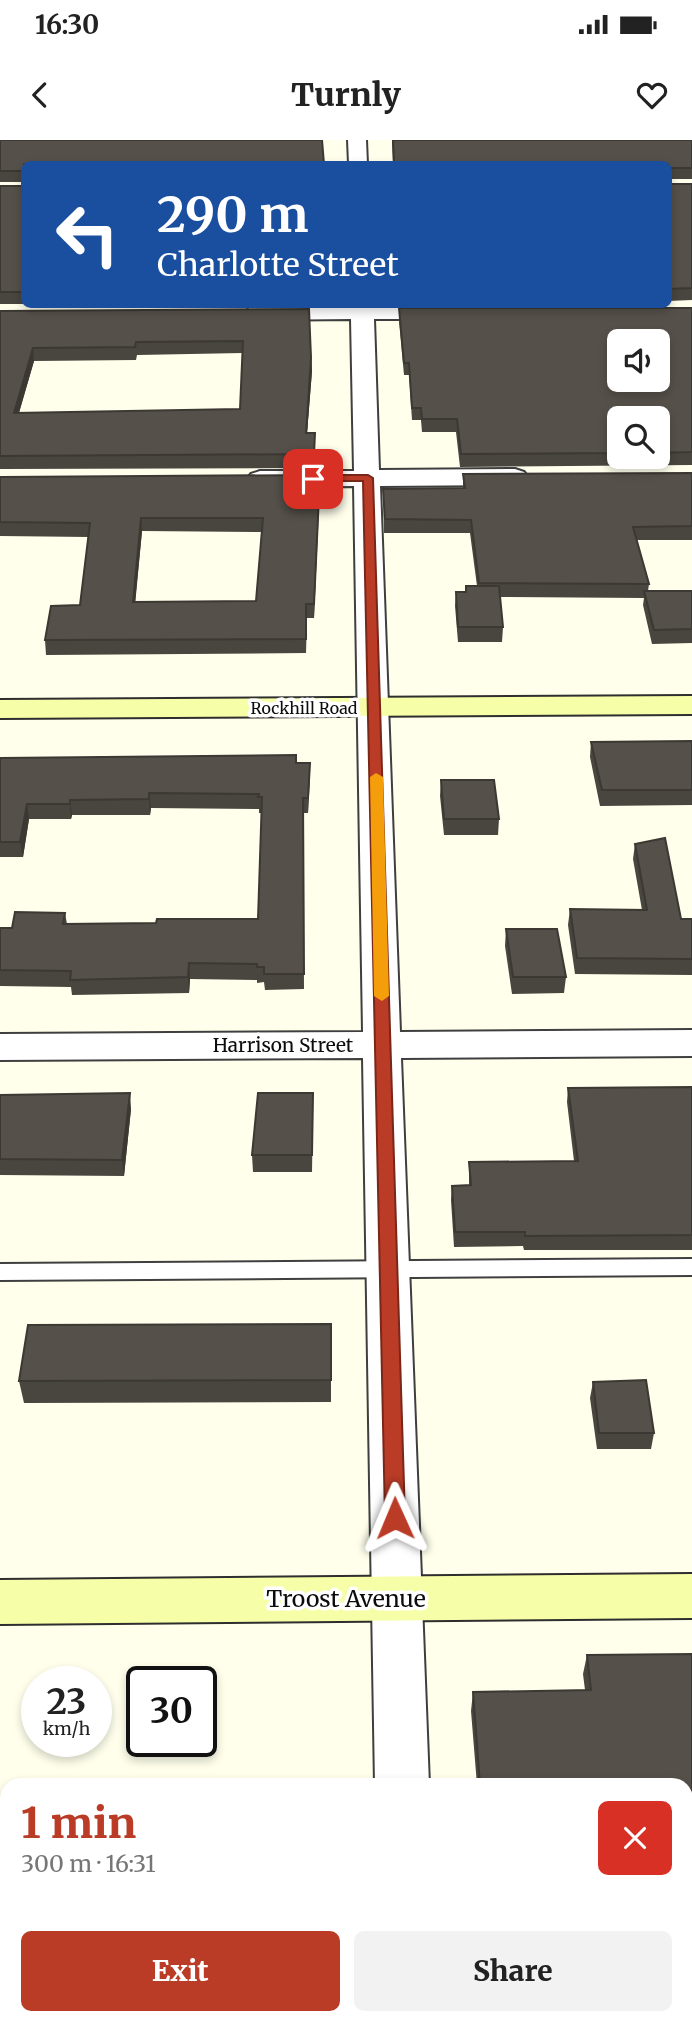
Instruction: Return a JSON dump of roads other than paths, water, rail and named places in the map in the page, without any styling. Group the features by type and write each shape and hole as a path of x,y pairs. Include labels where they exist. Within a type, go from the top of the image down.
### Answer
{"main road":[{"name":"Rockhill Road","path":"0,709 692,705"},
{"name":"Troost Avenue","path":"0,1602 692,1596"}],"street":[{"path":"357,140 358,161"},
{"path":"230,313 362,309 477,312"},
{"path":"362,309 375,707 402,1778"},
{"path":"230,479 541,477"},
{"name":"Harrison Street","path":"0,1047 692,1043"}],"lane":[{"path":"0,1272 692,1267"}]}
